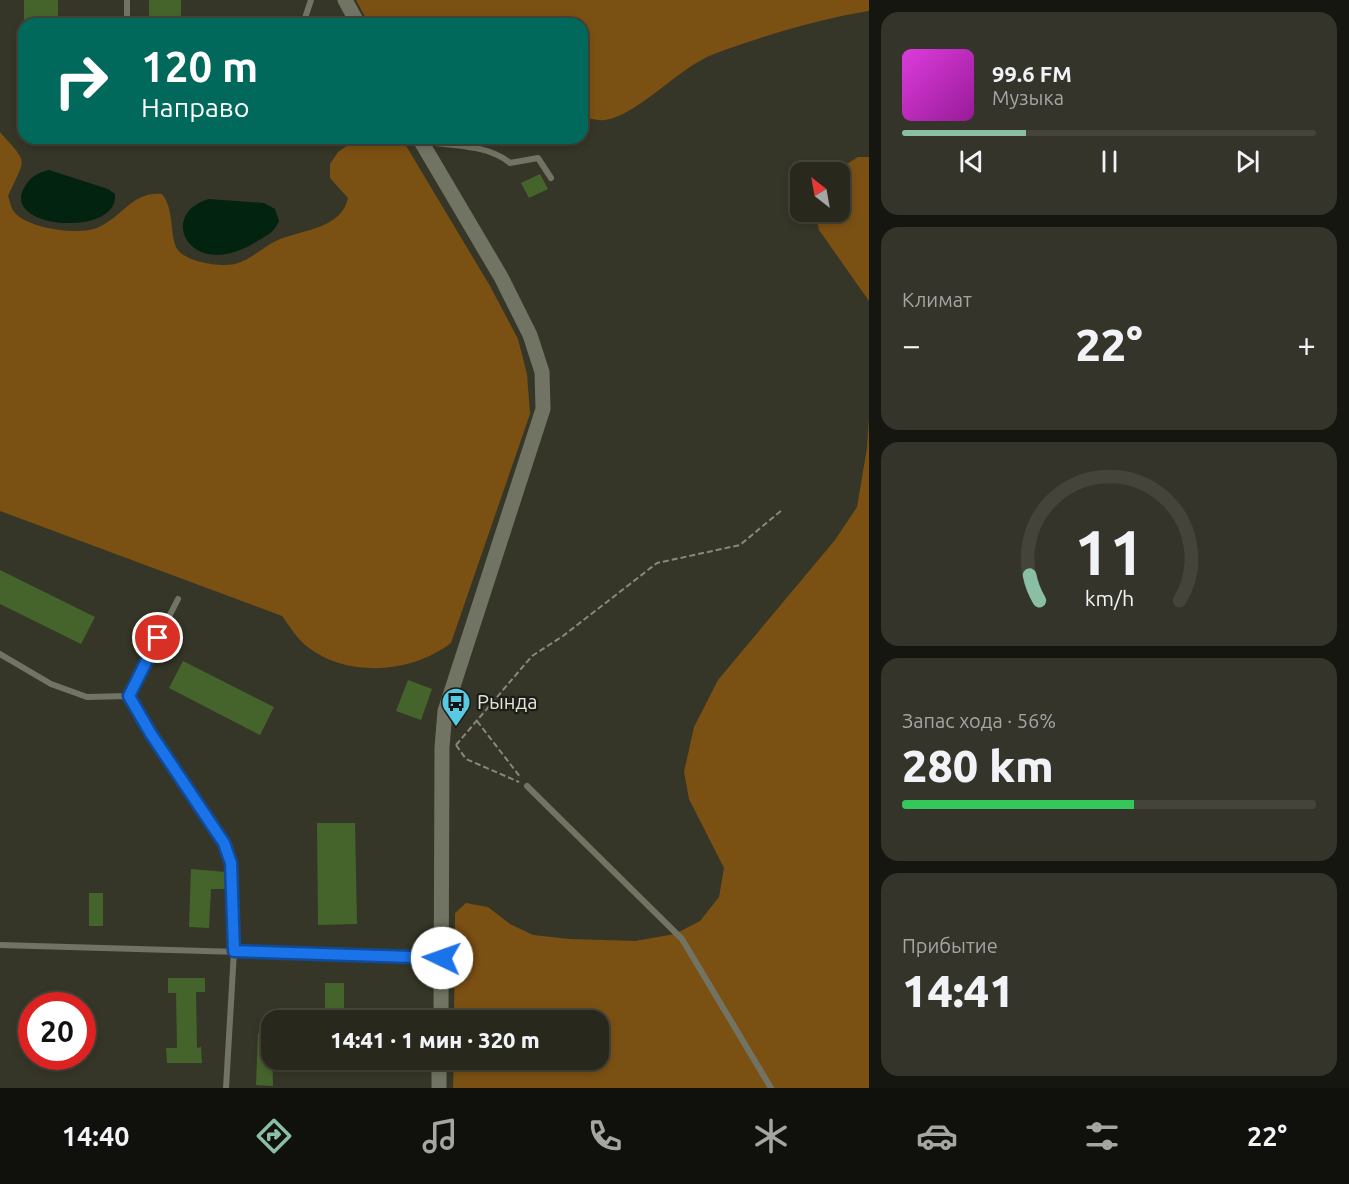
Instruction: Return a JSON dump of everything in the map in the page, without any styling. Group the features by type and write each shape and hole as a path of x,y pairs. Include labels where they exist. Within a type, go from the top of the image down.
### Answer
{"main road":[{"path":"345,0 355,18"},
{"path":"422,144 501,277 530,335 542,372 543,409 458,664 445,711 449,746 441,1010"},
{"path":"439,1088 440,1070"}],"lane":[{"path":"127,0 127,18"},
{"path":"305,18 311,0"},
{"path":"446,144 503,157 510,163 538,158 550,178"},
{"path":"129,696 178,599"},
{"path":"0,654 51,684 87,697 129,696"},
{"path":"129,696 151,734 224,843 231,863 234,951 226,1088"},
{"path":"527,786 682,939 771,1088"},
{"path":"0,945 442,958"}],"path":[{"path":"527,786 465,759 449,746 476,720 532,656 563,636 657,563 740,545 782,510"},
{"path":"476,720 527,786"}],"shaded area":[{"path":"356,0 869,0 869,11 791,29 714,54 687,69 631,110 617,117 602,120 588,118 588,18 366,18"},
{"path":"0,132 16,150 22,161 8,196 14,211 22,219 43,227 68,231 91,230 107,222 143,196 162,194 167,202 177,249 194,260 222,265 241,262 274,242 330,222 338,216 348,198 330,178 330,164 338,152 349,144 405,144 490,286 518,339 527,374 530,414 451,643 418,661 399,666 361,668 343,664 325,658 309,648 282,616 0,511"},
{"path":"858,157 869,157 869,301 819,230 817,222 850,222 850,162"},
{"path":"49,170 108,189 115,194 111,208 99,217 82,222 62,223 44,220 29,212 21,202 24,188 34,176"},
{"path":"209,199 264,203 275,209 279,221 275,228 256,242 233,253 213,255 198,250 188,242 183,230 185,218 193,207"},
{"path":"869,418 869,1088 453,1088 454,1070 609,1070 609,1010 454,1010 455,913 466,903 488,907 510,924 533,935 570,939 635,941 675,934 700,921 719,897 724,868 689,799 684,772 694,727 718,680 835,540 857,507 867,448"}],"building":[{"path":"24,0 58,0 58,18 24,18"},
{"path":"149,0 181,0 181,18 149,18"},
{"path":"540,174 548,189 529,198 521,183"},
{"path":"0,570 95,617 81,644 0,604"},
{"path":"183,661 274,707 260,735 169,688"},
{"path":"408,680 432,689 421,720 396,711"},
{"path":"317,823 355,823 357,924 318,925"},
{"path":"191,869 226,872 227,889 211,889 209,928 189,927"},
{"path":"89,893 103,893 103,926 89,926"},
{"path":"168,978 205,978 205,992 196,992 197,1048 201,1047 202,1063 167,1063 166,1048 177,1048 176,993 168,993"},
{"path":"325,983 344,983 344,1010 325,1010"},
{"path":"258,1033 261,1033 261,1070 273,1070 273,1086 256,1085"}],"place":[{"name":"Рында","path":"456,728"}],"route":[{"path":"158,638 129,696 151,734 224,843 231,863 234,951 442,958"}]}
